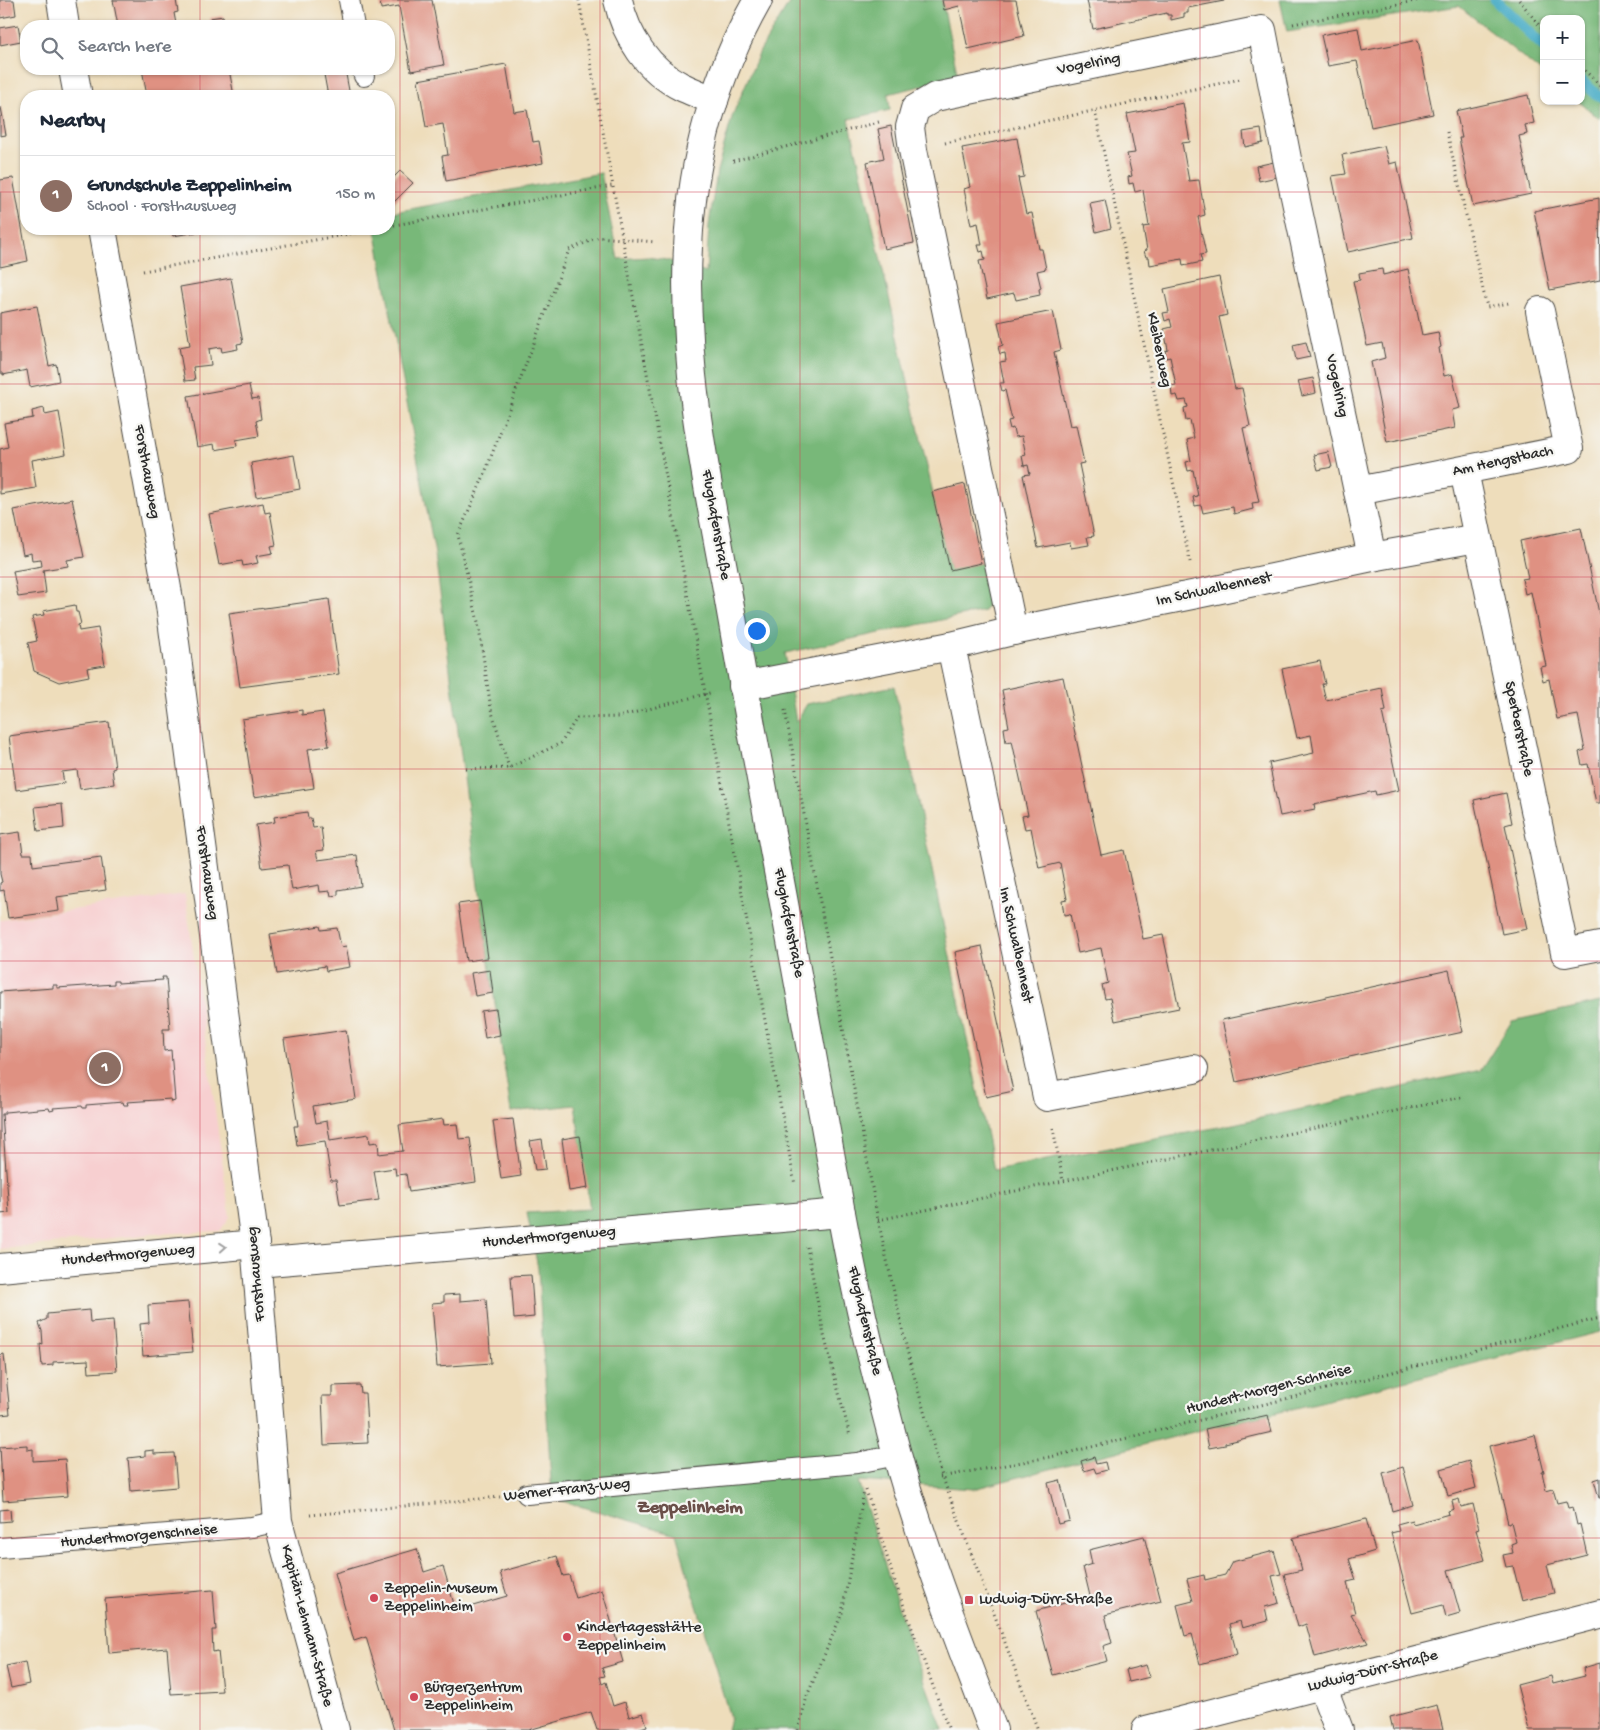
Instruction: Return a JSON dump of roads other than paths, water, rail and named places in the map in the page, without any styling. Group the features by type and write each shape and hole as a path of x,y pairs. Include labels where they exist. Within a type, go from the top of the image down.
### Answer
{"street":[{"path":"61,0 64,20"},
{"path":"618,0 627,30 647,59 663,74 681,86 714,101"},
{"name":"Flughafenstraße","path":"758,0 734,44 714,101 696,170 688,246 688,314 702,455 841,1213 872,1360 897,1455 924,1542 993,1730"},
{"name":"Vogelring","path":"1013,631 913,150 910,127 915,109 935,96 1262,30 1289,169 1372,557"},
{"path":"74,75 77,90"},
{"name":"Forsthausweg","path":"103,235 170,605 256,1253 278,1521"},
{"name":"Am Hengstbach","path":"1358,491 1464,471 1569,448 1540,311"},
{"name":"Sperberstraße","path":"1464,471 1565,953 1600,946"},
{"name":"Im Schwalbennest","path":"743,686 951,646 1013,631 1372,557 1477,538"},
{"name":"Im Schwalbennest","path":"951,646 1047,1097 1194,1069"},
{"name":"Hundertmorgenweg","path":"0,1268 256,1253 841,1213"},
{"name":"Kapitän-Lehmann-Straße","path":"278,1521 335,1730"},
{"name":"Ludwig-Dürr-Straße","path":"1146,1730 1600,1614"},
{"path":"1322,1685 1339,1730"}],"lane":[{"path":"349,0 353,20"},
{"name":"Werner-Franz-Weg","path":"527,1494 857,1464 897,1455"},
{"name":"Hundertmorgenschneise","path":"0,1548 252,1527 278,1521"}],"waterway":[{"path":"1495,0 1540,43"},
{"path":"1585,84 1600,97"}],"place":[{"name":"Grundschule Zeppelinheim","path":"105,1068"},
{"name":"Zeppelin-Museum Zeppelinheim","path":"374,1598"},
{"name":"Ludwig-Dürr-Straße","path":"969,1600"},
{"name":"Kindertagesstätte Zeppelinheim","path":"567,1637"},
{"name":"Bürgerzentrum Zeppelinheim","path":"414,1697"}],"district":[{"name":"Zeppelinheim","path":"690,1508"}]}
